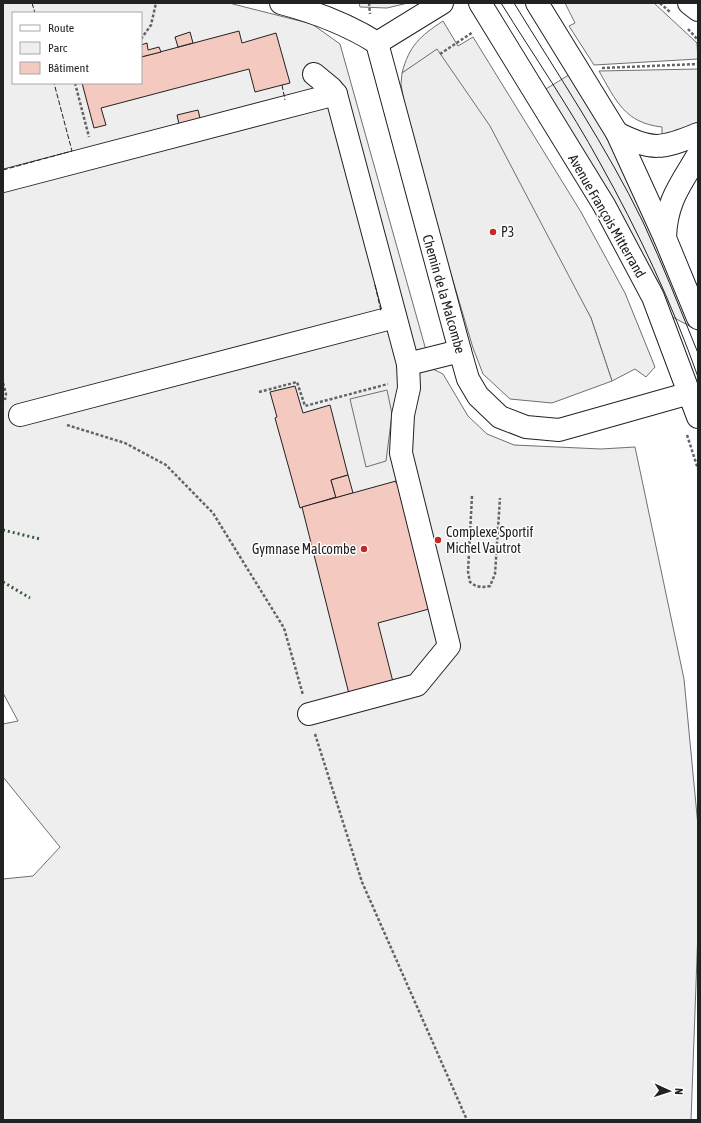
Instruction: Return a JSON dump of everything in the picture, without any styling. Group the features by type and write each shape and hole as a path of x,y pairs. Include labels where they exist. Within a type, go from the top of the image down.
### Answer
{"street":[{"path":"281,3 342,24 377,43 442,3"},
{"name":"Avenue François Mitterrand","path":"480,3 485,29 608,212 653,297 690,393 692,424"},
{"path":"537,3 617,133 665,238 698,318"},
{"path":"689,3 698,10"},
{"name":"Chemin de la Malcombe","path":"377,43 460,352 468,379 478,396 500,417 526,427 558,430 690,393"},
{"path":"309,714 417,685 449,646 401,453 403,414 409,388 409,371 336,94 314,74"},
{"path":"3,181 336,94"},
{"path":"617,133 637,144 655,147 678,142 698,134"},
{"path":"665,238 666,220 674,196 698,155"},
{"path":"12,411 395,317"},
{"path":"409,371 460,352"}],"path":[{"path":"142,37 151,25 156,3"},
{"path":"440,54 485,29"},
{"path":"597,68 698,64"},
{"path":"76,84 94,157"},
{"path":"258,392 297,382 305,406 409,371"},
{"path":"3,383 12,411"},
{"path":"692,424 698,469"},
{"path":"66,425 125,443 166,465 213,513 284,628 309,714 362,882 467,1120"},
{"path":"472,496 468,572 470,582 475,586 484,588 490,586 495,574 500,498"}],"green space":[{"name":"Complexe Sportif Michel Vautrot","path":"3,3 229,3 312,24 340,44 431,368 443,374 468,416 487,434 514,445 601,449 635,447 684,679 698,826 698,930 691,1120 3,1120 3,879 33,876 60,847 3,777 3,724 18,721 3,693"},
{"path":"359,3 408,3 387,8 360,7"},
{"path":"565,3 654,3 697,43 698,59 594,65 569,26 575,23"},
{"path":"443,21 458,46 473,37 581,212 625,293 655,367 646,377 635,369 612,381 591,318 437,50 402,73 408,56 416,42"},
{"path":"698,69 698,124 662,137 662,127 649,125 639,121 623,109 599,71"},
{"path":"572,73 601,119 659,238 697,330 665,313 541,92"}],"shaded area":[{"name":"P3","path":"437,49 490,126 591,318 612,381 552,403 510,399 483,374 473,348 445,254 406,114 401,84 402,73"},
{"path":"387,390 392,414 386,461 366,467 350,399"}],"building":[{"path":"239,31 242,43 276,33 290,83 255,92 249,69 101,108 106,125 94,128 82,84 142,84 142,57"},
{"path":"190,32 193,43 178,47 175,37"},
{"path":"147,43 148,50 159,47 161,52 142,57 142,45"},
{"path":"198,110 200,118 179,124 177,115"},
{"path":"295,386 303,413 330,405 348,475 331,480 336,497 300,508 275,418 277,417 270,392"},
{"path":"348,475 353,493 336,498 331,480"},
{"name":"Gymnase Malcombe","path":"396,481 396,483 399,483 402,493 400,494 429,609 378,623 393,682 349,694 302,507"}],"tram line":[{"path":"501,3 577,122 614,189 654,268 688,349 698,377"},
{"path":"514,3 581,111 629,194 658,254 698,353"}],"hedge":[{"path":"3,530 40,539"},
{"path":"3,582 30,598"}],"fence":[{"path":"32,3 35,12"},
{"path":"3,170 72,151 54,84"},
{"path":"282,85 285,100"},
{"path":"375,285 381,311"}],"place":[{"name":"P3","path":"493,232"},
{"name":"Complexe Sportif Michel Vautrot","path":"438,540"},
{"name":"Gymnase Malcombe","path":"364,549"}]}
